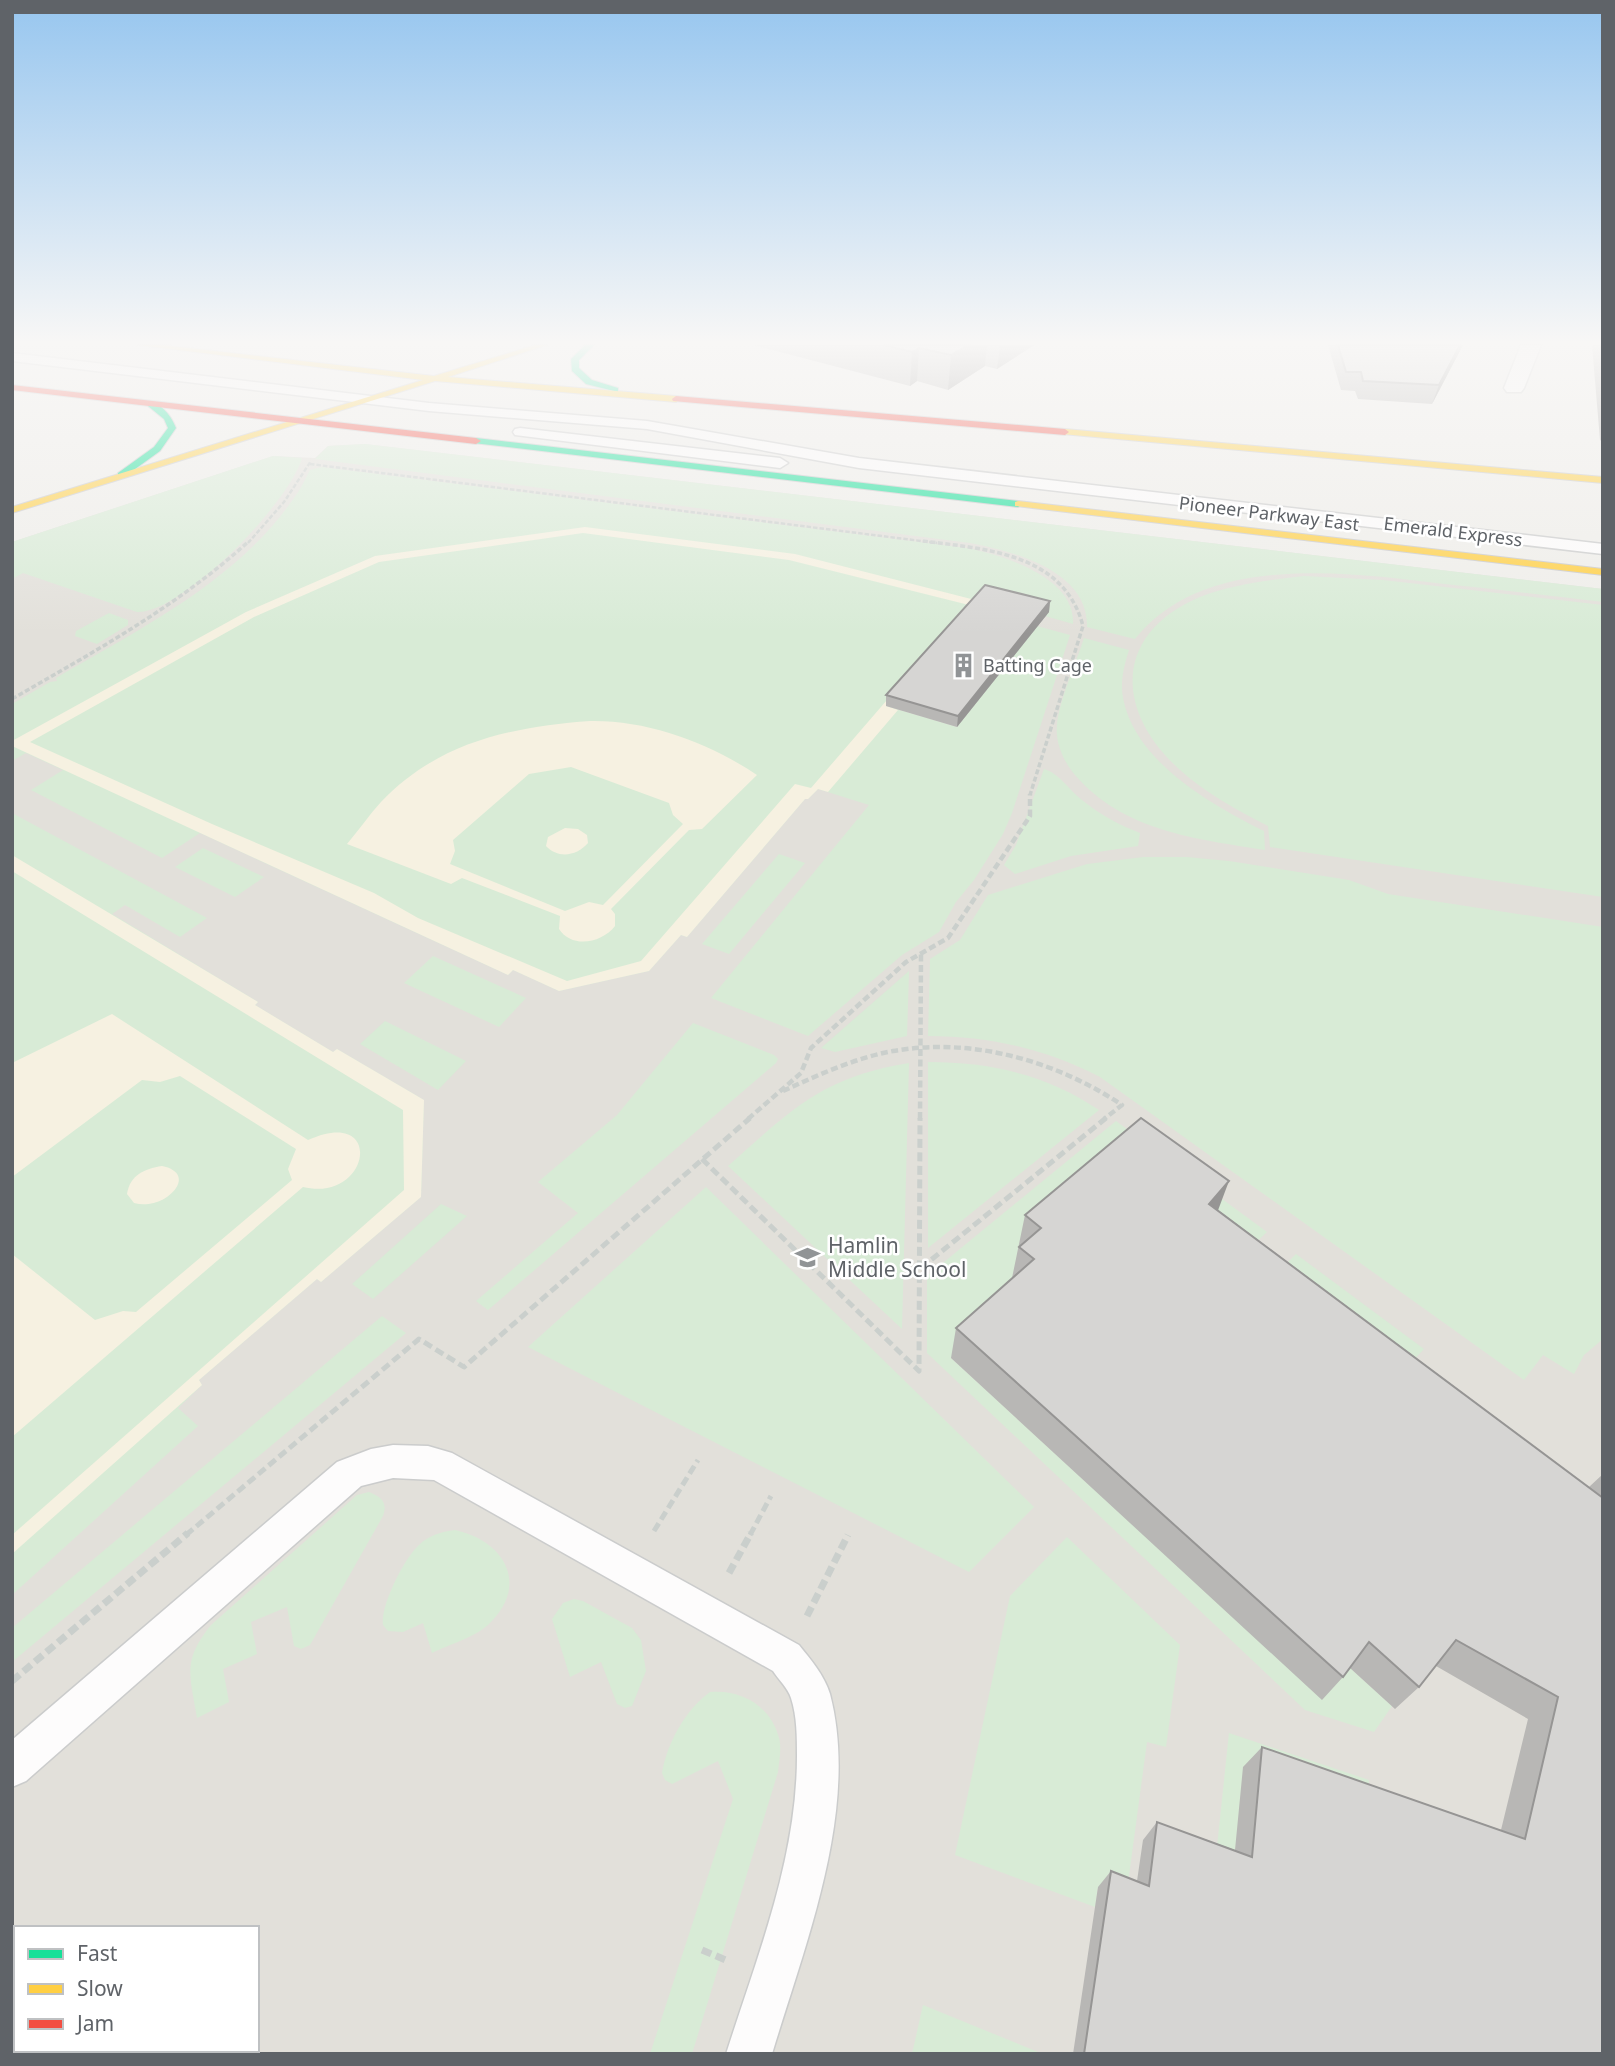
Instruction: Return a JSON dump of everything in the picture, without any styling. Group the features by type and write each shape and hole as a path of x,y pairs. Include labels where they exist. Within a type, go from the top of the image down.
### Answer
{"main road":[{"path":"121,475 157,449 162,441"},
{"path":"12,510 226,441"},
{"name":"Pioneer Parkway East","path":"468,441 1603,572"},
{"path":"1182,441 1603,480"}],"lane":[{"name":"Emerald Express","path":"599,441 1603,558"},
{"name":"Emerald Express","path":"748,441 859,463 1603,549"},
{"path":"12,1767 349,1474 369,1464 415,1459 439,1465 786,1658 809,1690 817,1738 816,1791 807,1857 749,2054"}],"path":[{"path":"12,699 164,610 208,580 272,520 310,464 313,453"},
{"path":"12,1681 419,1339 464,1367 801,1073 811,1048 906,962 953,934 1030,817 1030,793 1083,626 1076,602 1051,575 1011,556 968,546 310,464"},
{"path":"702,1159 919,1371 921,954"},
{"path":"776,1094 851,1062 895,1051 920,1049 992,1052 1020,1058 1066,1073 1108,1094 1122,1105 920,1268"},
{"path":"630,1570 698,1460"},
{"path":"701,1610 771,1496"},
{"path":"786,1658 848,1535"}],"shaded area":[{"name":"Hamlin Middle School","path":"365,444 1603,589 1603,2054 12,2054 12,542 273,456 315,458 328,446"}],"green space":[{"path":"365,444 1603,589 1603,602 1372,576 1284,574 1241,580 1201,591 1165,611 1135,639 1087,627 1084,608 1076,591 1045,567 1007,552 970,543 315,459 328,446"},
{"path":"273,456 302,458 277,501 256,527 206,576 157,608 137,612 23,573 12,579 12,542"},
{"path":"322,467 967,548 999,556 1034,571 1063,593 1071,608 1073,624 1045,616 886,706 957,727 1037,626 1070,635 1003,834 974,880 956,902 939,932 902,955 808,1036 711,998 869,805 818,789 805,799 687,937 681,935 649,971 559,991 513,970 508,975 200,833 162,858 31,790 63,770 26,753 12,761 12,704 50,682 57,681 56,678 153,621 216,579 271,528 296,495 310,470"},
{"path":"1304,576 1383,580 1603,605 1603,897 1270,847 1268,826 1210,793 1179,769 1158,746 1143,722 1134,698 1133,674 1138,652 1151,631 1172,612 1200,597 1238,586"},
{"path":"109,613 128,620 128,625 97,644 75,636 76,631"},
{"path":"1084,638 1129,650 1123,674 1123,698 1130,721 1143,742 1178,779 1264,831 1265,850 1187,836 1138,820 1115,809 1094,794 1075,775 1061,752 1057,725 1064,694"},
{"path":"1044,769 1064,782 1095,810 1140,833 1138,846 1071,856 1015,874 1004,865 1016,845"},
{"path":"12,813 207,918 180,937 125,905 112,914 258,1002 255,1005 333,1052 337,1049 424,1100 421,1197 321,1282 317,1279 199,1380 202,1385 178,1408 198,1426 12,1595"},
{"path":"203,848 264,877 235,897 175,867"},
{"path":"779,854 805,863 729,954 702,944"},
{"path":"1143,857 1229,861 1349,880 1388,894 1603,927 1603,1339 1584,1355 1574,1374 1543,1355 1524,1380 1100,1077 1059,1059 1017,1046 973,1038 928,1036 930,959 960,940 988,895 1087,864"},
{"path":"433,956 526,998 499,1027 404,983"},
{"path":"909,971 907,1036 835,1052 821,1048"},
{"path":"385,1021 466,1061 438,1090 360,1044"},
{"path":"693,1023 774,1055 778,1059 488,1310 476,1301 578,1213 538,1182 617,1115"},
{"path":"928,1062 974,1065 1018,1073 1059,1088 1099,1110 928,1248"},
{"path":"909,1063 902,1329 728,1166 790,1112 830,1087 879,1069"},
{"path":"1116,1121 1267,1232 1251,1247 1018,1246 1033,1259 1027,1290 951,1358 1322,1699 1347,1665 1392,1706 1374,1732 1305,1710 927,1353 927,1276"},
{"path":"706,1187 1034,1507 969,1572 528,1347"},
{"path":"441,1204 467,1216 373,1299 352,1284"},
{"path":"1296,1254 1424,1349 1410,1364 1283,1267"},
{"path":"382,1316 406,1333 12,1662 12,1628"},
{"path":"369,1492 382,1501 385,1507 383,1516 310,1645 301,1649 294,1646 287,1607 251,1622 257,1654 223,1669 229,1702 197,1718 190,1669 196,1649 211,1625 357,1495"},
{"path":"455,1530 472,1535 497,1553 509,1578 508,1592 503,1607 485,1627 432,1653 423,1623 403,1632 388,1631 383,1625 383,1617 394,1583 413,1551 431,1536"},
{"path":"1067,1537 1180,1645 1166,1747 1147,1742 1126,1898 1098,1887 1095,1907 955,1855 1010,1596"},
{"path":"574,1599 583,1601 632,1628 641,1640 646,1671 632,1706 625,1708 617,1704 601,1662 570,1677 552,1619 563,1603"},
{"path":"710,1692 733,1693 743,1697 753,1702 769,1717 780,1742 778,1772 692,2054 650,2054 733,1799 718,1761 672,1784 665,1780 662,1773 668,1750 679,1728 693,1708"},
{"path":"1229,1733 1369,1780 1367,1810 1233,1874 1215,1866"},
{"path":"923,2005 1043,2054 912,2054"}],"sand":[{"path":"585,527 795,554 979,601 886,706 898,710 828,792 818,789 805,799 687,937 681,935 649,971 559,991 513,970 508,975 12,746 12,741 246,612 375,556","holes":["583,533 789,560 969,605 811,788 795,784 641,961 567,981 418,918 374,893 30,742 254,617 379,562"]},
{"path":"612,722 656,729 719,753 757,775 702,829 689,830 611,909 615,914 615,926 603,936 587,941 571,939 559,929 560,916 462,878 451,884 347,844 381,802 427,765 477,741 504,733 561,724","holes":["571,767 669,803 673,815 683,824 603,905 589,902 565,911 450,864 455,851 453,840 529,774"]},
{"path":"565,828 578,829 587,835 588,843 578,851 567,854 556,853 546,846 548,837"},
{"path":"12,855 258,1002 255,1005 333,1052 337,1049 424,1100 421,1197 321,1282 317,1279 199,1380 202,1385 12,1554 12,1535 404,1190 403,1110 12,871"},
{"path":"112,1014 308,1140 333,1133 349,1135 358,1144 360,1156 355,1170 343,1181 326,1188 303,1187 12,1437 12,1254 95,1320 123,1311 136,1312 292,1180 288,1169 296,1149 180,1076 160,1082 142,1080 12,1177 12,1063"},
{"path":"162,1166 173,1170 178,1176 174,1191 157,1202 134,1203 127,1194 131,1182 144,1171"}],"building":[{"name":"Batting Cage","path":"985,585 1050,601 958,716 886,695"},
{"path":"1141,1118 1229,1181 1209,1204 1603,1498 1603,2054 1084,2054 1111,1871 1149,1886 1157,1822 1252,1857 1262,1747 1525,1839 1558,1697 1456,1640 1419,1687 1369,1642 1343,1677 956,1328 1034,1259 1019,1247 1041,1228 1025,1215"}],"traffic: fast":[{"path":"121,475 157,449 162,441"},
{"path":"480,441 1018,504"}],"traffic: slow":[{"path":"12,510 233,441"},
{"path":"1171,441 1603,480"},
{"path":"1018,504 1603,572"}],"place":[{"name":"Batting Cage","path":"963,666"},
{"name":"Hamlin Middle School","path":"808,1258"}]}
